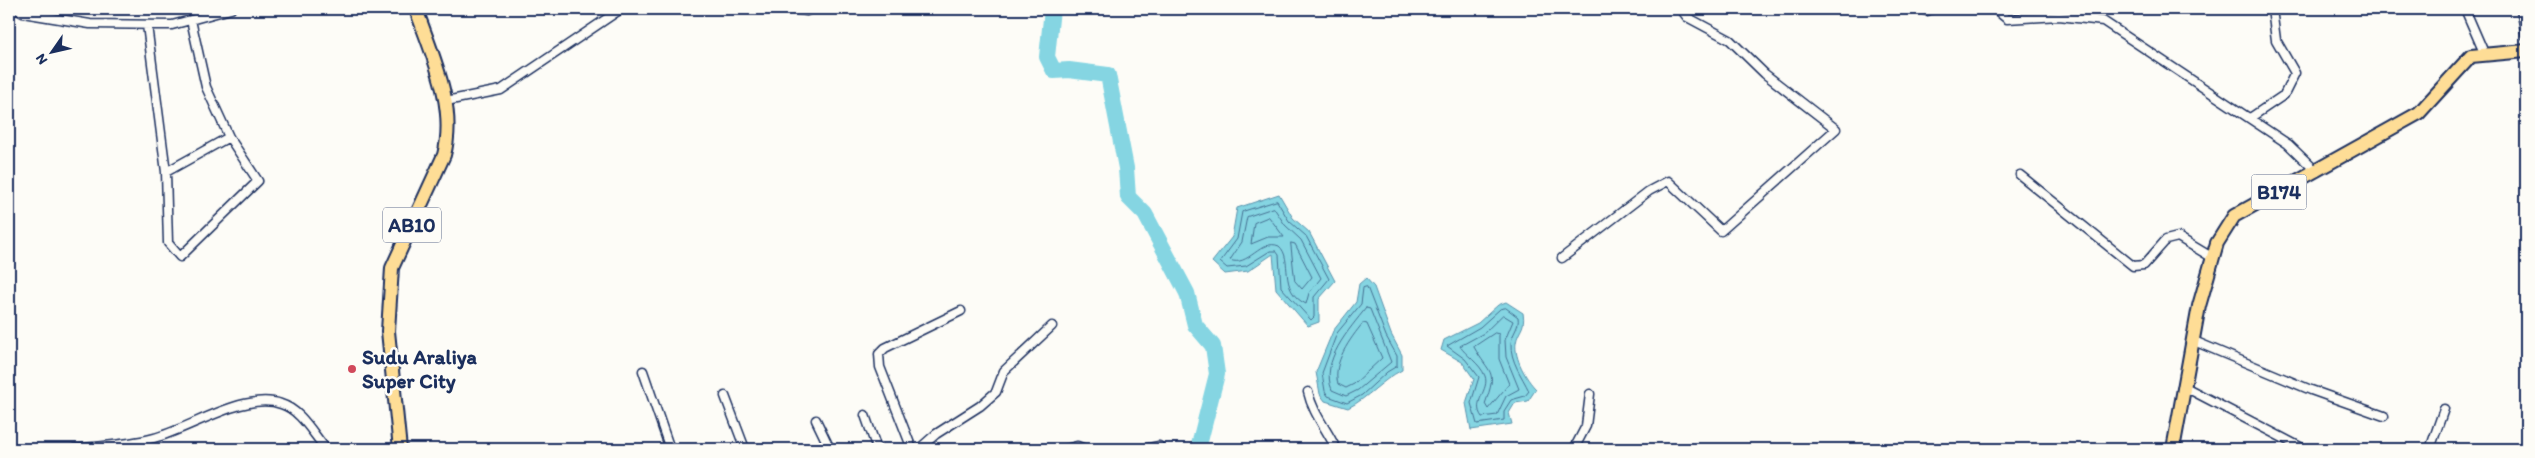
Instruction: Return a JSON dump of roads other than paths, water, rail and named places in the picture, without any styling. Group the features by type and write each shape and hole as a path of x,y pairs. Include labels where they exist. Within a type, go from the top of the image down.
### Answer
{"main road":[{"name":"AB10","path":"400,449 388,331 392,268 444,155 448,142 446,101 416,9"},
{"name":"B174","path":"2173,449 2199,306 2217,243 2234,216 2420,113 2470,56 2526,51"}],"street":[{"path":"16,9 23,13 90,24 147,25 172,25 231,9"},
{"path":"446,101 501,90 621,9"},
{"path":"792,9 807,11"},
{"path":"1562,258 1649,191 1668,181 1721,231 1836,129 1765,74 1730,40 1687,17 1681,9"},
{"path":"1921,9 1927,11 1932,9"},
{"path":"1995,9 2007,19 2059,16 2103,20 2288,144 2316,172"},
{"path":"2250,118 2284,95 2295,73 2276,40 2272,9"},
{"path":"2465,9 2485,55"},
{"path":"2521,9 2526,36"},
{"path":"147,25 166,172 168,243 180,257 258,181 229,137 206,87 190,20"},
{"path":"166,172 229,137"},
{"path":"2020,175 2132,266 2144,266 2166,240 2178,237 2213,258"},
{"path":"912,449 880,367 879,354 885,348 961,311"},
{"path":"919,449 936,434 980,406 996,392 1004,372 1052,326"},
{"path":"2194,341 2311,390 2384,416"},
{"path":"643,371 670,449"},
{"path":"2185,387 2304,449"},
{"path":"1308,392 1312,409 1329,432 1336,449"},
{"path":"1574,449 1586,426 1590,394"},
{"path":"725,396 745,449"},
{"path":"74,449 153,439 184,429 232,408 261,401 280,403 295,412 326,449"},
{"path":"2430,449 2444,409"},
{"path":"864,415 877,449"},
{"path":"816,420 830,449"},
{"path":"1066,449 1077,446 1085,449"},
{"path":"1145,449 1159,446"}],"water":[{"path":"1279,194 1293,218 1309,232 1335,281 1319,299 1319,322 1308,326 1276,289 1273,254 1248,271 1225,274 1212,262 1232,237 1237,208"},
{"path":"1366,278 1374,287 1391,334 1402,355 1402,370 1348,408 1325,401 1320,394 1316,372 1333,331 1356,302 1359,284"},
{"path":"1506,302 1523,313 1523,326 1516,343 1517,355 1528,380 1536,389 1528,401 1515,403 1509,413 1512,424 1471,430 1466,403 1474,379 1462,362 1441,350 1444,340 1478,323 1498,305"}],"waterway":[{"path":"1052,9 1047,57 1054,71 1069,70 1108,75 1126,168 1128,197 1145,214 1187,293 1195,325 1213,346 1217,374 1198,449"}],"place":[{"name":"Sudu Araliya Super City","path":"352,369"}]}
